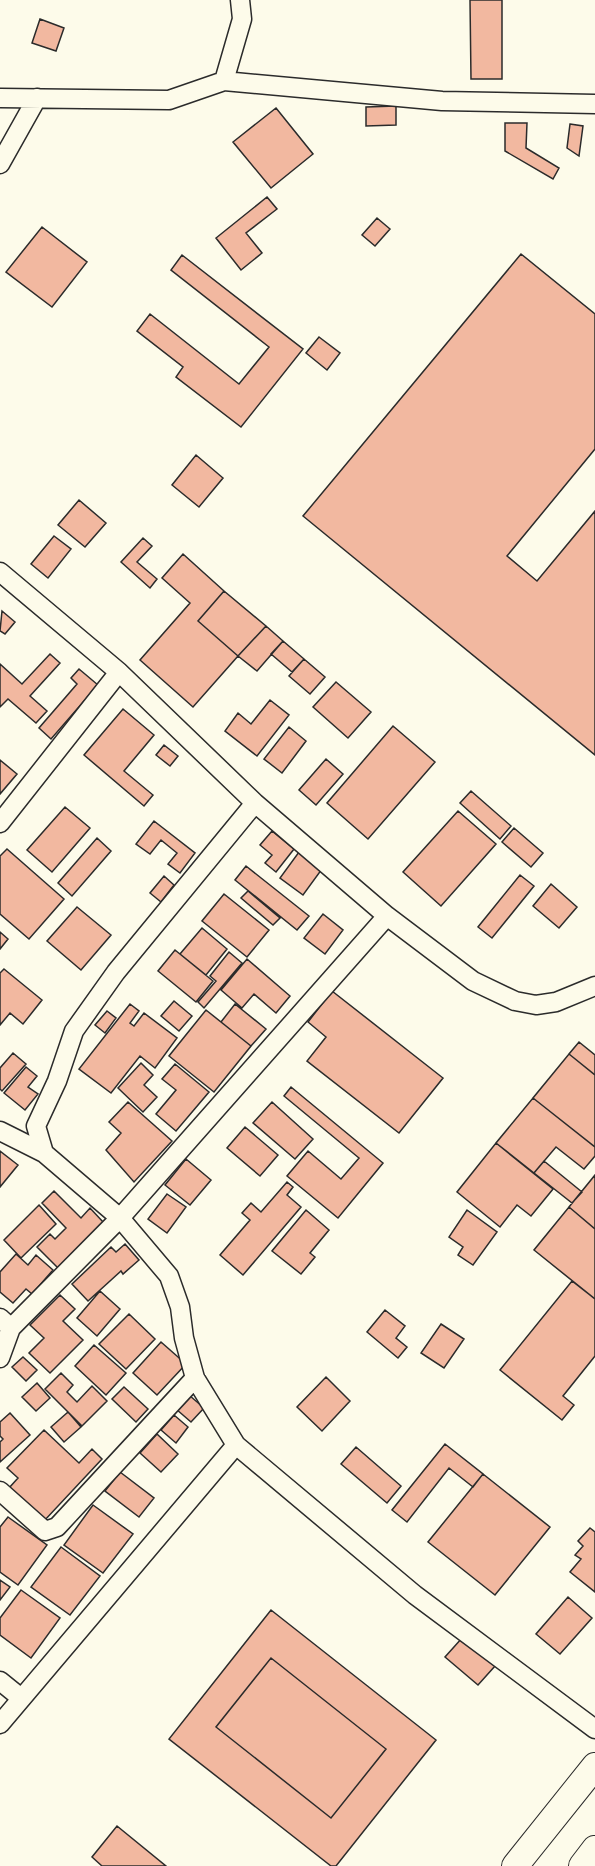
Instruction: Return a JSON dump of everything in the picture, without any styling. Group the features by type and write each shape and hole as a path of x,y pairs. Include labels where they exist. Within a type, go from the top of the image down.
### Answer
{"street":[{"path":"224,81 242,19 240,0"},
{"path":"0,98 169,100 224,81 442,101 595,104"},
{"path":"0,164 37,98"},
{"path":"0,572 119,672 255,803 387,916 474,981 515,1001 536,1005 556,1002 595,986"},
{"path":"0,823 119,672"},
{"path":"44,1153 36,1126 57,1081 74,1031 116,972 255,803"},
{"path":"0,1358 6,1323 120,1218 387,916"},
{"path":"0,1131 44,1153 120,1218 169,1276 180,1307 184,1338 195,1378 236,1444 416,1595 595,1729"},
{"path":"0,1491 45,1531 57,1527 195,1378"},
{"path":"0,1724 236,1444"},
{"path":"0,1681 21,1698"},
{"path":"515,1866 595,1766"},
{"path":"582,1866 595,1849"}],"building":[{"path":"470,0 502,0 502,79 471,79"},
{"path":"40,19 64,28 56,51 32,43"},
{"path":"396,106 396,125 366,126 366,107"},
{"path":"276,108 313,154 271,188 233,142"},
{"path":"505,123 527,123 526,148 559,168 553,179 505,151"},
{"path":"570,124 583,126 579,156 567,148"},
{"path":"267,197 277,209 246,233 262,253 241,270 216,238"},
{"path":"377,218 390,229 375,246 362,235"},
{"path":"42,227 87,262 52,307 6,272"},
{"path":"521,254 595,314 595,449 507,556 537,581 595,511 595,755 303,516"},
{"path":"182,255 303,349 241,427 176,377 183,367 137,331 150,314 239,384 269,347 171,270"},
{"path":"319,337 340,353 327,370 306,353"},
{"path":"196,455 223,478 199,507 172,485"},
{"path":"79,500 106,523 85,547 58,525"},
{"path":"54,536 71,549 48,578 31,564"},
{"path":"143,538 152,546 137,562 157,579 150,588 121,562"},
{"path":"183,554 224,591 198,621 238,656 193,707 140,660 190,603 162,578"},
{"path":"224,591 266,626 238,656 198,621"},
{"path":"2,611 15,622 5,634 0,631"},
{"path":"266,626 283,641 257,671 238,656"},
{"path":"283,641 304,659 292,672 271,654"},
{"path":"50,654 60,663 30,696 47,711 36,723 8,699 0,707 0,664 22,684"},
{"path":"304,659 325,677 310,694 289,676"},
{"path":"79,669 98,685 51,739 39,728 77,684 71,678"},
{"path":"336,682 371,712 348,738 313,707"},
{"path":"270,700 289,715 257,756 225,731 238,713 251,724"},
{"path":"123,709 154,735 124,771 153,795 144,806 84,755"},
{"path":"393,726 435,762 368,839 327,803"},
{"path":"289,727 306,741 282,773 264,759"},
{"path":"164,745 178,756 170,766 156,755"},
{"path":"326,759 343,774 316,805 299,790"},
{"path":"0,760 17,774 0,794"},
{"path":"471,791 511,826 500,839 460,803"},
{"path":"65,807 90,828 52,872 27,850"},
{"path":"458,811 496,844 441,906 403,872"},
{"path":"154,821 195,853 180,873 168,864 177,853 161,840 150,854 136,844"},
{"path":"514,828 543,853 531,867 502,842"},
{"path":"272,831 294,849 276,872 265,863 272,855 260,845"},
{"path":"97,838 111,851 72,896 58,883"},
{"path":"7,849 64,899 29,939 0,914 0,856"},
{"path":"299,852 322,869 303,895 280,878"},
{"path":"246,866 309,916 297,930 235,880"},
{"path":"520,875 534,886 492,938 478,927"},
{"path":"164,876 174,885 161,902 150,893"},
{"path":"551,884 577,907 559,928 533,906"},
{"path":"248,891 280,918 273,925 241,898"},
{"path":"224,894 269,930 247,957 202,921"},
{"path":"77,907 111,935 81,970 47,941"},
{"path":"323,914 343,930 325,954 304,938"},
{"path":"202,928 227,949 206,975 180,954"},
{"path":"0,932 8,939 0,949"},
{"path":"175,950 213,981 196,1002 158,971"},
{"path":"229,952 242,963 204,1008 198,1002 216,981 210,976"},
{"path":"247,959 290,996 276,1013 254,994 242,1008 221,990"},
{"path":"4,969 42,1000 23,1024 10,1013 0,1025 0,973"},
{"path":"332,991 443,1078 399,1133 307,1061 326,1037 308,1022"},
{"path":"174,1001 192,1016 179,1031 161,1016"},
{"path":"130,1004 139,1011 130,1023 134,1026 144,1013 177,1038 155,1068 140,1056 111,1093 79,1069"},
{"path":"235,1004 266,1029 251,1046 221,1022"},
{"path":"206,1010 251,1046 214,1092 169,1056"},
{"path":"107,1011 116,1018 105,1033 95,1025"},
{"path":"579,1042 595,1055 595,1075 569,1054"},
{"path":"13,1053 26,1064 2,1091 0,1089 0,1068"},
{"path":"569,1054 595,1075 595,1147 533,1098"},
{"path":"141,1063 153,1075 144,1085 157,1097 143,1112 118,1088"},
{"path":"175,1064 209,1092 176,1131 156,1114 176,1090 162,1079"},
{"path":"26,1067 37,1076 28,1087 38,1094 25,1110 4,1093"},
{"path":"291,1087 383,1163 338,1218 287,1176 308,1151 341,1179 359,1158 284,1096"},
{"path":"533,1098 595,1147 595,1156 584,1169 556,1147 534,1173 496,1143"},
{"path":"128,1102 172,1141 134,1182 106,1150 121,1133 109,1122"},
{"path":"272,1102 313,1139 295,1159 253,1123"},
{"path":"245,1127 278,1155 260,1176 227,1148"},
{"path":"496,1143 553,1189 531,1216 517,1205 500,1227 457,1192"},
{"path":"0,1151 18,1165 0,1187"},
{"path":"186,1159 211,1180 190,1205 165,1185"},
{"path":"544,1161 582,1192 572,1203 534,1173"},
{"path":"595,1175 595,1229 569,1207"},
{"path":"287,1182 293,1187 287,1195 301,1207 243,1275 220,1255 250,1220 242,1213 251,1203 261,1212"},
{"path":"54,1191 81,1218 90,1208 104,1223 58,1268 37,1247 50,1234 55,1239 66,1228 42,1203"},
{"path":"167,1194 186,1207 167,1233 148,1219"},
{"path":"39,1205 56,1224 21,1258 4,1240"},
{"path":"569,1207 595,1229 595,1299 534,1250"},
{"path":"306,1210 329,1230 310,1253 315,1257 301,1274 272,1251"},
{"path":"467,1210 497,1232 473,1265 458,1255 463,1247 449,1237"},
{"path":"125,1244 139,1260 123,1274 121,1271 88,1301 72,1284 111,1247 116,1252"},
{"path":"16,1254 28,1265 36,1255 53,1270 32,1294 26,1289 13,1303 0,1292 0,1272"},
{"path":"572,1281 595,1299 595,1356 563,1396 574,1405 562,1420 500,1370"},
{"path":"100,1291 120,1309 97,1336 77,1318"},
{"path":"60,1295 75,1309 63,1321 83,1340 50,1373 29,1353 44,1338 30,1325"},
{"path":"385,1310 405,1326 396,1338 407,1347 398,1358 367,1332"},
{"path":"129,1314 155,1339 126,1369 99,1344"},
{"path":"441,1324 464,1339 444,1368 421,1353"},
{"path":"161,1342 186,1364 157,1395 133,1373"},
{"path":"94,1345 126,1373 106,1395 75,1366"},
{"path":"23,1357 37,1370 26,1381 12,1367"},
{"path":"61,1373 73,1385 67,1392 77,1402 92,1386 107,1401 82,1426 45,1389"},
{"path":"326,1377 350,1401 322,1431 297,1407"},
{"path":"37,1383 50,1398 36,1411 22,1397"},
{"path":"124,1387 148,1409 136,1422 112,1399"},
{"path":"189,1395 204,1408 191,1422 176,1409"},
{"path":"68,1412 81,1427 64,1442 51,1427"},
{"path":"10,1413 30,1435 0,1462 0,1442 3,1439 0,1436 0,1422"},
{"path":"174,1415 188,1427 176,1443 161,1430"},
{"path":"44,1430 79,1463 92,1449 102,1459 44,1521 9,1488 18,1478 7,1468"},
{"path":"157,1434 178,1454 161,1472 140,1453"},
{"path":"445,1444 483,1474 473,1487 449,1468 407,1522 392,1510"},
{"path":"356,1447 401,1486 387,1503 341,1464"},
{"path":"120,1472 154,1498 139,1517 105,1491"},
{"path":"483,1474 550,1527 495,1595 428,1542"},
{"path":"93,1505 133,1534 103,1573 64,1545"},
{"path":"8,1517 47,1545 18,1585 0,1572 0,1527"},
{"path":"590,1528 595,1532 595,1592 570,1572 581,1559 575,1555 583,1546 578,1541"},
{"path":"61,1547 100,1576 70,1615 31,1587"},
{"path":"0,1580 10,1587 0,1600"},
{"path":"21,1590 60,1618 31,1658 0,1635 0,1618"},
{"path":"568,1597 592,1618 560,1654 536,1634"},
{"path":"271,1610 436,1740 336,1866 331,1866 169,1739","holes":["271,1658 386,1749 331,1818 216,1727"]},
{"path":"462,1638 495,1666 478,1685 445,1657"},
{"path":"271,1658 386,1749 331,1818 216,1727"},
{"path":"117,1826 166,1866 102,1866 92,1857"}]}
